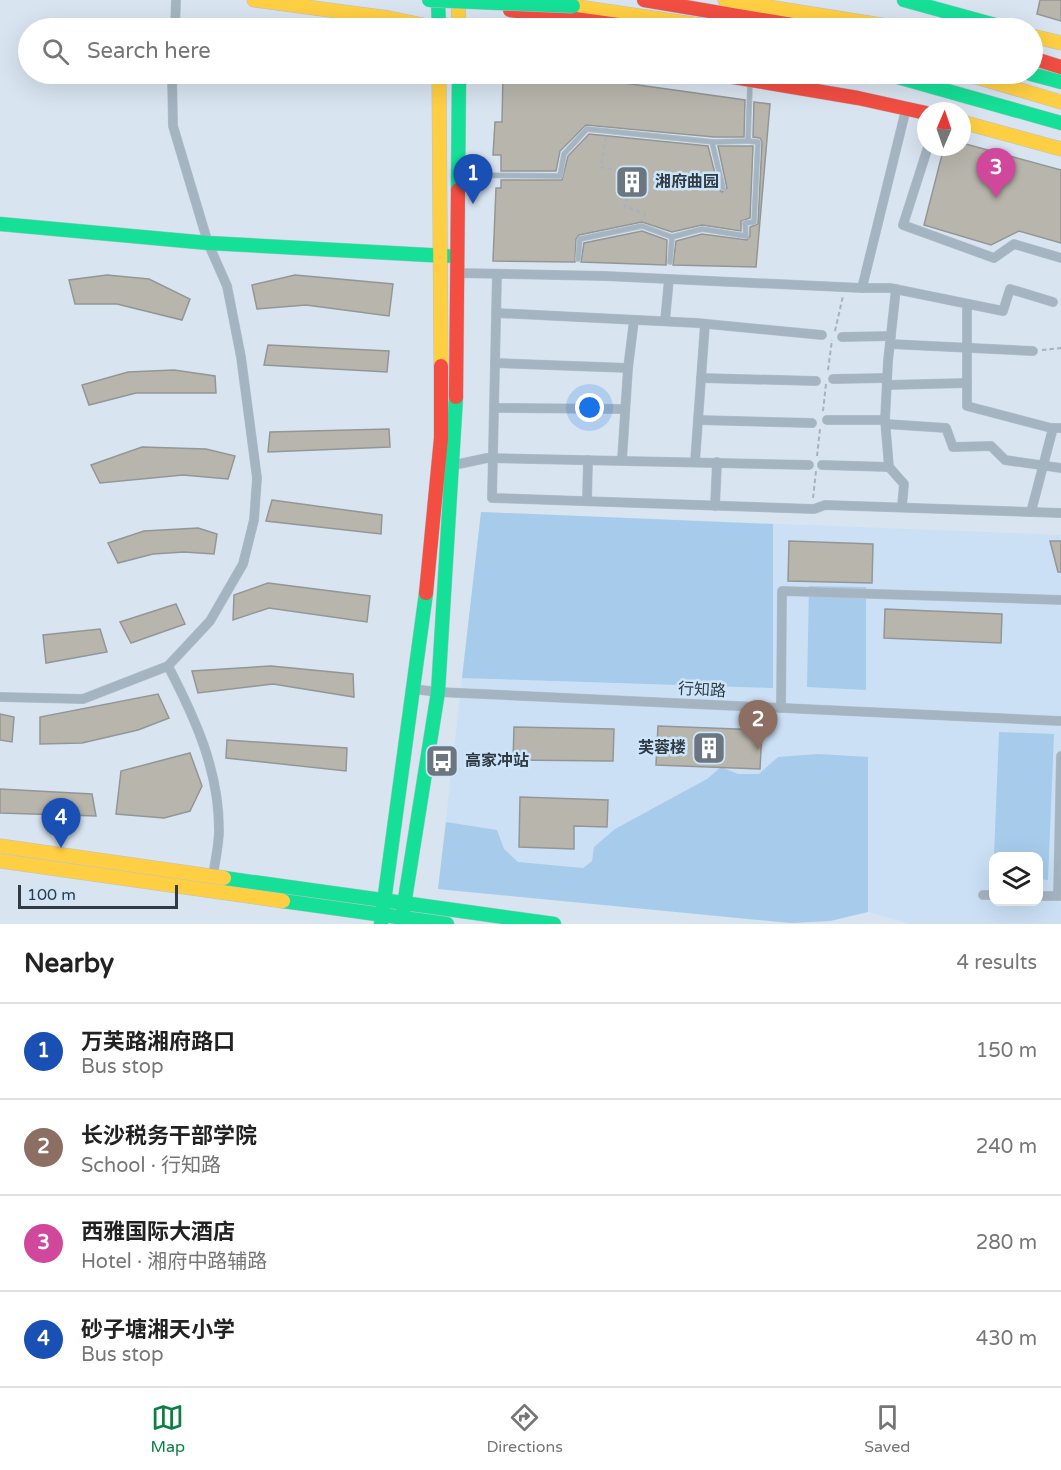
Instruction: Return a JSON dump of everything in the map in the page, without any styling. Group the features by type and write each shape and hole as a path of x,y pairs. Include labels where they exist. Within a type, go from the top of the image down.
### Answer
{"main road":[{"path":"254,0 388,18"},
{"path":"429,0 573,6"},
{"path":"439,18 440,0 573,18"},
{"path":"525,0 653,18"},
{"path":"644,0 751,18"},
{"path":"724,0 837,18"},
{"path":"904,0 970,18"},
{"path":"458,1 459,18"},
{"path":"1043,39 1061,43"},
{"path":"1043,61 1061,67"},
{"path":"1043,77 1061,82"},
{"path":"381,920 430,565 441,438 439,84"},
{"path":"401,921 438,692 454,465 459,84"},
{"path":"776,84 917,111"},
{"path":"923,84 1061,123"},
{"path":"1000,84 1061,102"},
{"path":"971,124 1061,148"},
{"path":"0,224 208,243 456,257"},
{"path":"0,846 554,924"},
{"path":"0,861 381,920 447,924"}],"street":[{"path":"175,18 176,0"},
{"path":"0,697 83,699 168,666 210,621 243,564 254,520 257,478 241,357 227,286 208,243 173,126 172,84"},
{"path":"862,288 906,109"},
{"path":"925,156 903,225 994,258 1014,244 1061,258"},
{"path":"456,273 896,289 1003,311 1010,289 1053,302"},
{"path":"497,274 492,498 812,509 825,505 902,506 1061,513"},
{"path":"665,321 669,279"},
{"path":"896,289 887,381 886,422 889,467 904,483 902,506"},
{"path":"967,304 967,406 1057,428 1031,512"},
{"path":"496,313 665,321 822,335"},
{"path":"622,460 623,409 634,320"},
{"path":"695,462 705,324"},
{"path":"842,337 967,348 1033,351"},
{"path":"495,363 628,368"},
{"path":"701,378 816,381"},
{"path":"833,379 967,383"},
{"path":"494,408 623,409"},
{"path":"698,420 812,423"},
{"path":"827,420 886,422 946,428 952,447 991,446 1005,459 1061,468"},
{"path":"454,465 493,458 809,465"},
{"path":"587,501 588,460"},
{"path":"715,506 717,462"},
{"path":"822,465 889,467"},
{"path":"781,708 782,591 1061,600"},
{"path":"168,666 197,722 213,772 219,830 213,876"},
{"name":"行知路","path":"413,689 1061,721"},
{"path":"1043,896 1060,896 1061,756"},
{"path":"983,895 989,895"}],"lane":[{"path":"748,141 750,84"},
{"path":"457,175 560,176 564,154 587,129 712,142 758,142 754,222 745,223 746,236 702,229 672,237 642,226 580,238 578,259"},
{"path":"712,142 723,188"},
{"path":"670,262 672,237"}],"path":[{"path":"607,131 601,167 636,174 624,207 645,214 642,226"},
{"path":"812,509 832,341 845,288"},
{"path":"1033,351 1061,348"}],"shaded area":[{"path":"481,512 1061,535 1061,924 911,924 868,912 830,921 791,923 438,889"},
{"path":"481,512 773,524 773,688 462,678"},
{"path":"809,586 866,587 866,690 807,687"},
{"path":"999,732 1054,734 1048,880 1043,879 1043,852 994,852"},
{"path":"818,754 868,757 868,912 830,921 791,923 438,889 446,822 497,830 504,849 518,862 583,868 592,861 594,847 615,829 707,779 721,767 738,774 759,774 778,757"}],"building":[{"path":"1040,0 1061,0 1061,21 1037,14"},
{"path":"503,84 631,84 745,100 744,137 714,137 586,125 560,151 556,171 501,171 501,155 493,155 495,122 502,122"},
{"path":"754,102 770,104 756,267 673,265 676,241 702,234 747,240 750,236 750,227 758,224 762,142 760,138 753,137"},
{"path":"589,134 708,146 719,189 722,192 727,188 718,146 753,146 750,218 741,221 741,231 702,225 672,232 642,222 579,235 576,239 575,262 493,261 496,188 501,188 501,180 562,180 568,156"},
{"path":"971,145 1061,170 1061,243 1019,231 991,245 924,225 942,156 971,156"},
{"path":"642,231 667,240 666,265 581,262 584,243"},
{"path":"107,275 149,279 190,299 182,320 117,304 75,304 69,280"},
{"path":"295,275 393,284 389,316 306,305 257,309 252,285"},
{"path":"268,345 389,351 387,372 264,365"},
{"path":"174,370 215,376 216,393 136,393 89,405 82,385 128,372"},
{"path":"389,429 390,447 268,452 270,432"},
{"path":"142,447 206,449 235,456 228,479 183,475 100,483 91,465"},
{"path":"272,500 382,515 381,534 266,521"},
{"path":"198,528 217,534 214,554 184,552 153,554 118,563 108,543 144,531"},
{"path":"789,541 873,544 872,583 788,581"},
{"path":"1050,541 1061,541 1061,572 1058,572"},
{"path":"268,583 370,596 367,622 269,608 233,620 234,595"},
{"path":"176,604 185,624 131,643 120,622"},
{"path":"885,609 1002,614 1001,643 884,638"},
{"path":"100,629 107,652 46,663 43,635"},
{"path":"271,666 353,674 354,697 273,684 198,693 192,671"},
{"path":"158,694 169,718 138,730 82,743 40,744 40,717"},
{"path":"0,714 14,717 12,742 0,740"},
{"name":"芙蓉楼","path":"658,726 762,730 760,769 656,765"},
{"path":"514,727 614,729 613,761 513,760"},
{"path":"227,740 347,748 346,771 226,758"},
{"path":"190,753 202,786 190,811 164,818 116,814 121,771"},
{"path":"0,789 92,794 96,816 0,813"},
{"path":"520,797 608,800 607,827 574,826 574,849 519,847"}],"traffic: fast":[{"path":"429,0 573,6"},
{"path":"438,0 439,18"},
{"path":"904,0 970,18"},
{"path":"1043,77 1061,82"},
{"path":"458,190 459,84"},
{"path":"923,84 1061,123"},
{"path":"0,224 208,243 447,256"},
{"path":"401,924 438,692 456,397"},
{"path":"381,924 426,593"},
{"path":"224,878 554,924"},
{"path":"283,901 447,924"}],"traffic: slow":[{"path":"254,0 389,18"},
{"path":"458,0 459,18"},
{"path":"725,0 838,18"},
{"path":"559,4 653,18"},
{"path":"1043,39 1061,43"},
{"path":"439,84 441,366"},
{"path":"1000,84 1061,102"},
{"path":"971,124 1061,149"},
{"path":"0,846 224,878"},
{"path":"0,861 283,901"}],"traffic: jam":[{"path":"644,0 751,18"},
{"path":"510,10 568,18"},
{"path":"1043,61 1061,67"},
{"path":"775,84 917,111"},
{"path":"456,397 458,190"},
{"path":"426,593 441,438 441,366"}],"place":[{"name":"湘府曲园","path":"632,182"},
{"name":"西雅国际大酒店","path":"996,198"},
{"name":"万芙路湘府路口","path":"473,204"},
{"name":"芙蓉楼","path":"709,748"},
{"name":"长沙税务干部学院","path":"758,750"},
{"name":"高家冲站","path":"442,761"},
{"name":"砂子塘湘天小学","path":"61,848"}]}
